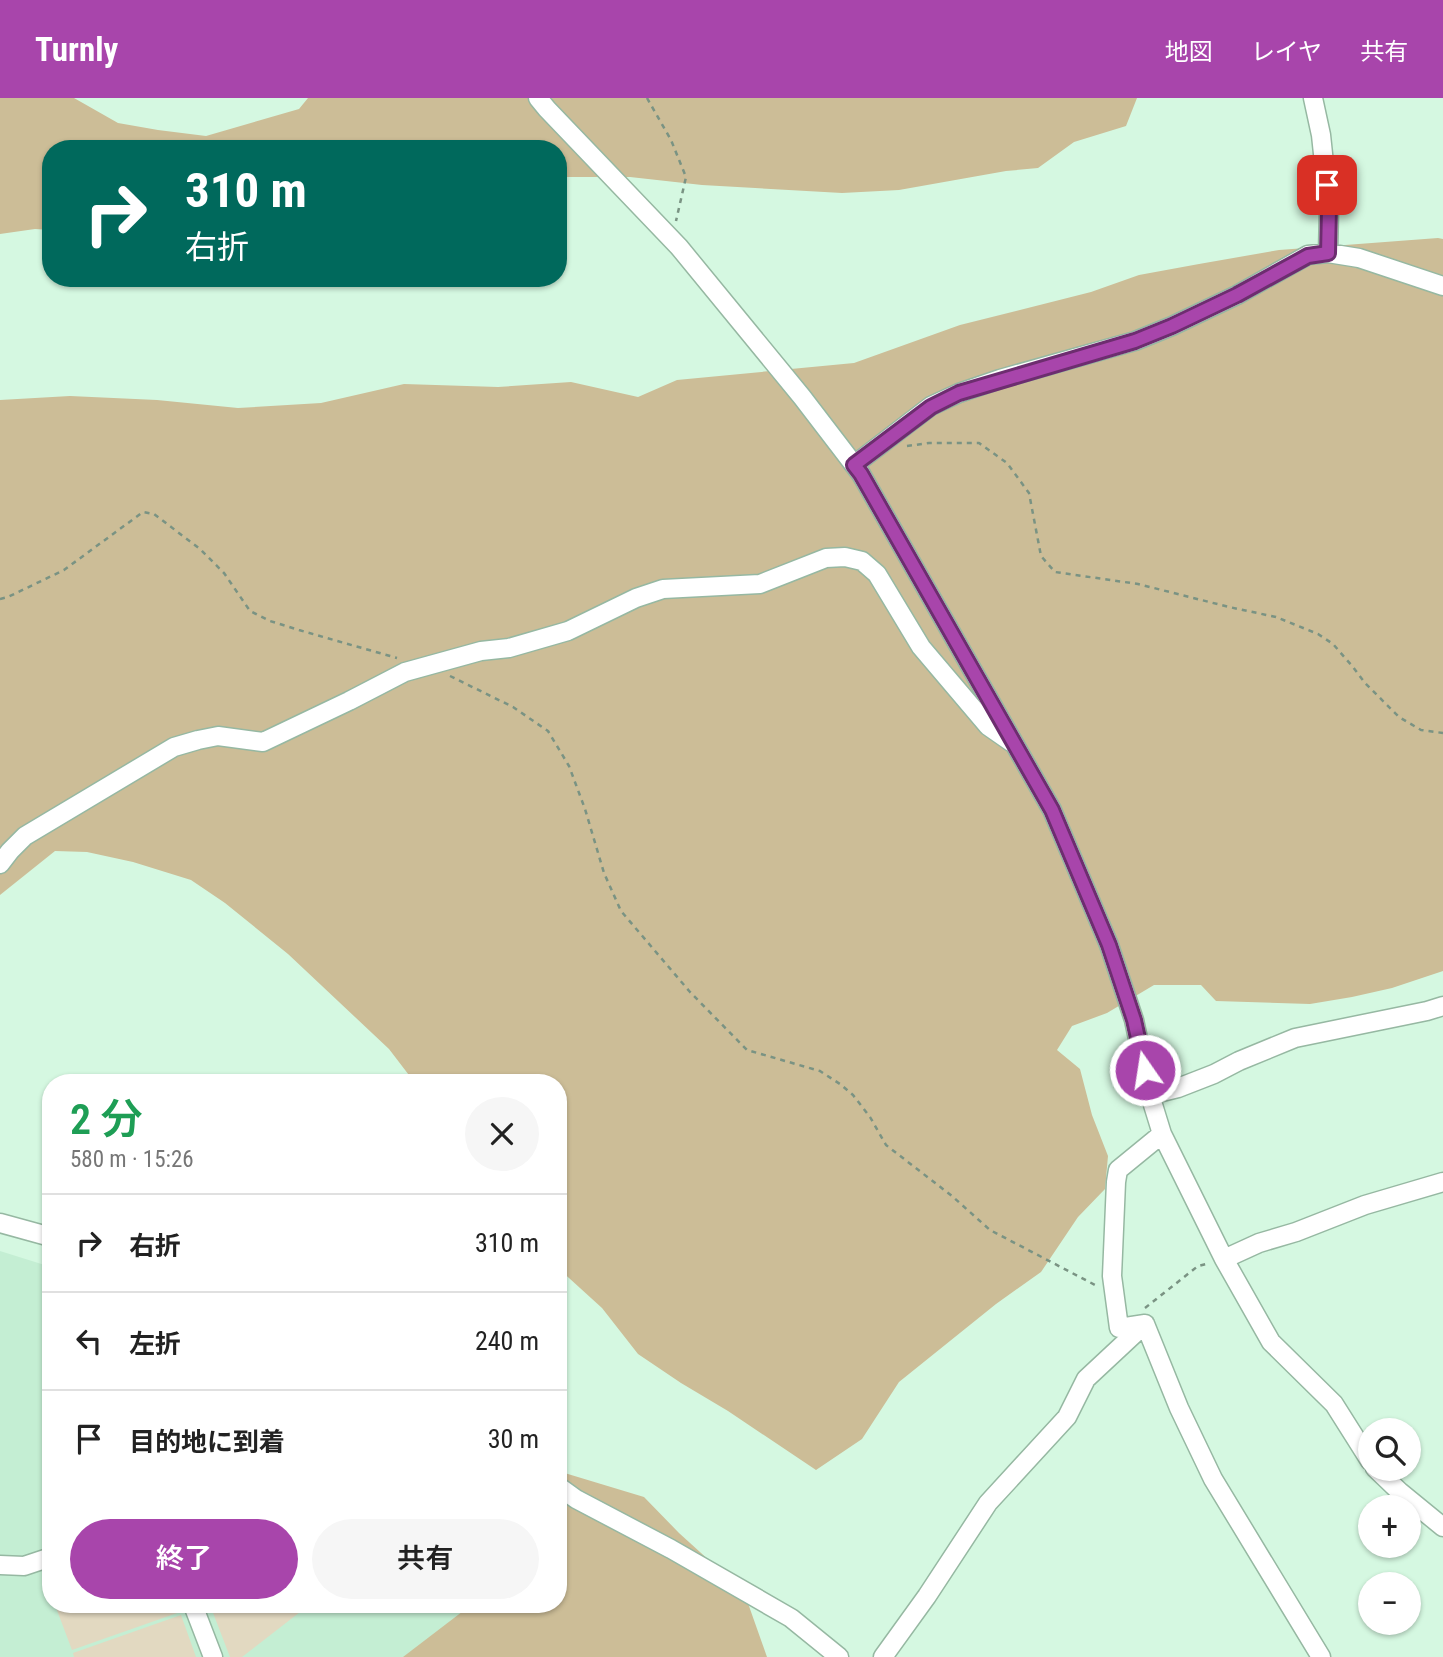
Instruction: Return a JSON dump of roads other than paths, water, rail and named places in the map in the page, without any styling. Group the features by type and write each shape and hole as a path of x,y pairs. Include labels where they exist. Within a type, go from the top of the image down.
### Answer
{"street":[{"path":"538,98 704,276 861,474 1052,810 1109,945 1134,1020 1150,1095 1162,1134 1224,1259 1271,1342 1334,1404 1358,1442"},
{"path":"1314,98 1329,209 1328,253"},
{"path":"854,465 931,407 959,393 1135,341 1237,295 1308,256 1328,253 1359,258 1443,286"},
{"path":"0,864 25,835 174,747 218,736 263,742 405,671 429,667 481,651 509,648 568,631 636,598 663,589 760,584 826,558 845,557 862,561 877,574 921,647 988,726 1017,746"},
{"path":"1150,1095 1214,1074 1295,1038 1443,1006"},
{"path":"1145,1324 1119,1328 1112,1276 1116,1182 1118,1170 1162,1134"},
{"path":"1224,1259 1365,1205 1443,1182"},
{"path":"0,1223 42,1235"},
{"path":"883,1657 988,1503 1067,1417 1086,1379 1145,1324"},
{"path":"1145,1324 1179,1408 1213,1479 1321,1657"},
{"path":"1389,1481 1443,1527"},
{"path":"567,1492 790,1618 839,1657"},
{"path":"0,1566 24,1566 42,1561"},
{"path":"196,1613 213,1657"}]}
